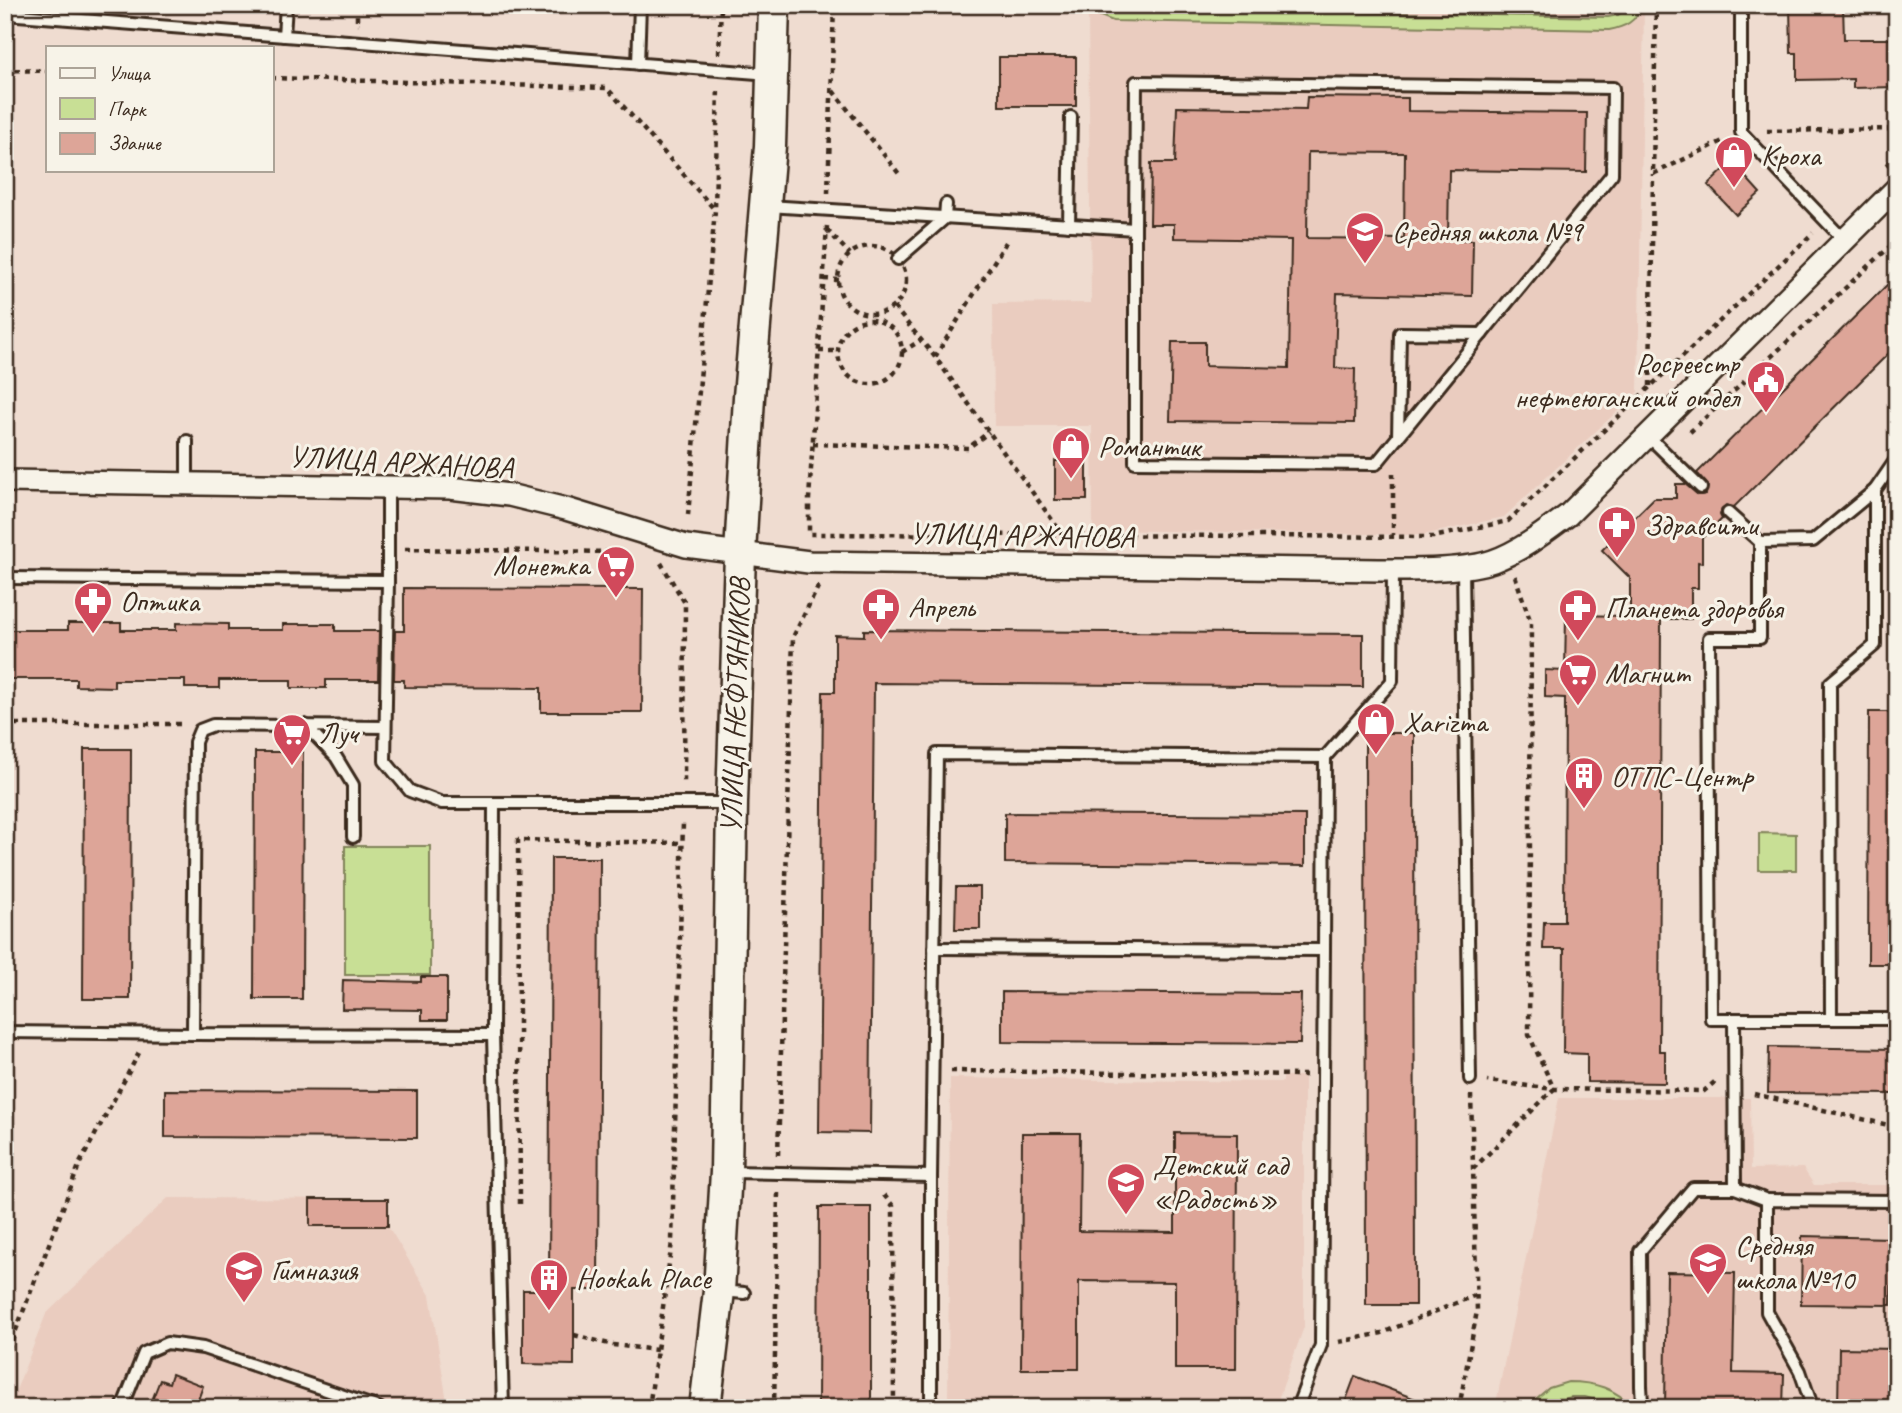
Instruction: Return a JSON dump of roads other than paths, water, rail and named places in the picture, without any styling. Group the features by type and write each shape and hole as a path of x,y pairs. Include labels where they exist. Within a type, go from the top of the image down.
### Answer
{"main road":[{"name":"УЛИЦА НЕФТЯНИКОВ","path":"705,1408 732,1292 726,1172 732,803 740,554 749,397 765,206 774,5"}],"street":[{"name":"УЛИЦА АРЖАНОВА","path":"5,481 450,488 509,495 566,509 685,545 809,562 1393,569 1463,566 1492,561 1537,538 1568,515 1897,188"}],"lane":[{"path":"284,36 286,5"},
{"path":"638,64 640,5"},
{"path":"1741,5 1741,132 1844,240"},
{"path":"5,15 21,10 284,36 773,74"},
{"path":"1136,82 1613,88 1612,174 1482,334 1376,464 1135,462 1136,82"},
{"path":"1069,225 1071,117"},
{"path":"898,259 945,218 946,204"},
{"path":"765,206 1135,229"},
{"path":"1396,441 1400,333 1482,334"},
{"path":"1649,437 1701,488"},
{"path":"187,441 187,484"},
{"path":"1728,513 1760,542 1812,541 1875,490 1897,458"},
{"path":"388,487 385,761 410,791 442,803 732,803"},
{"path":"1830,1018 1830,683 1875,645 1875,490"},
{"path":"1760,542 1760,638 1709,638 1711,1019 1897,1019"},
{"path":"1463,566 1470,1079"},
{"path":"1297,1408 1321,1345 1325,757 1392,681 1393,569"},
{"path":"5,578 388,581"},
{"path":"193,1034 195,742 200,730 213,724 386,727"},
{"path":"305,725 336,757 353,785 353,837"},
{"path":"930,1408 937,754 1325,757"},
{"path":"494,804 492,1035 503,1408"},
{"path":"934,948 1324,950"},
{"path":"1734,1019 1734,1188"},
{"path":"5,1032 492,1035"},
{"path":"726,1172 931,1176"},
{"path":"1645,1408 1641,1386 1640,1251 1693,1188 1734,1188 1767,1200 1897,1201"},
{"path":"1767,1200 1767,1312 1800,1371 1810,1400"},
{"path":"122,1408 144,1353 167,1343 203,1348 379,1408"}],"place":[{"name":"Кроха","path":"1734,189"},
{"name":"Средняя школа №9","path":"1365,265"},
{"name":"Росреестр нефтеюганский отдел","path":"1766,414"},
{"name":"Романтик","path":"1071,480"},
{"name":"Здравсити","path":"1617,559"},
{"name":"Монетка","path":"616,599"},
{"name":"Оптика","path":"93,635"},
{"name":"Апрель","path":"881,641"},
{"name":"Планета здоровья","path":"1578,642"},
{"name":"Магнит","path":"1578,707"},
{"name":"Xarizma","path":"1376,756"},
{"name":"Луч","path":"292,767"},
{"name":"ОТПС-Центр","path":"1584,810"},
{"name":"Детский сад «Радость»","path":"1126,1216"},
{"name":"Средняя школа №10","path":"1708,1296"},
{"name":"Гимназия","path":"244,1304"},
{"name":"Hookah Place","path":"549,1312"}]}
